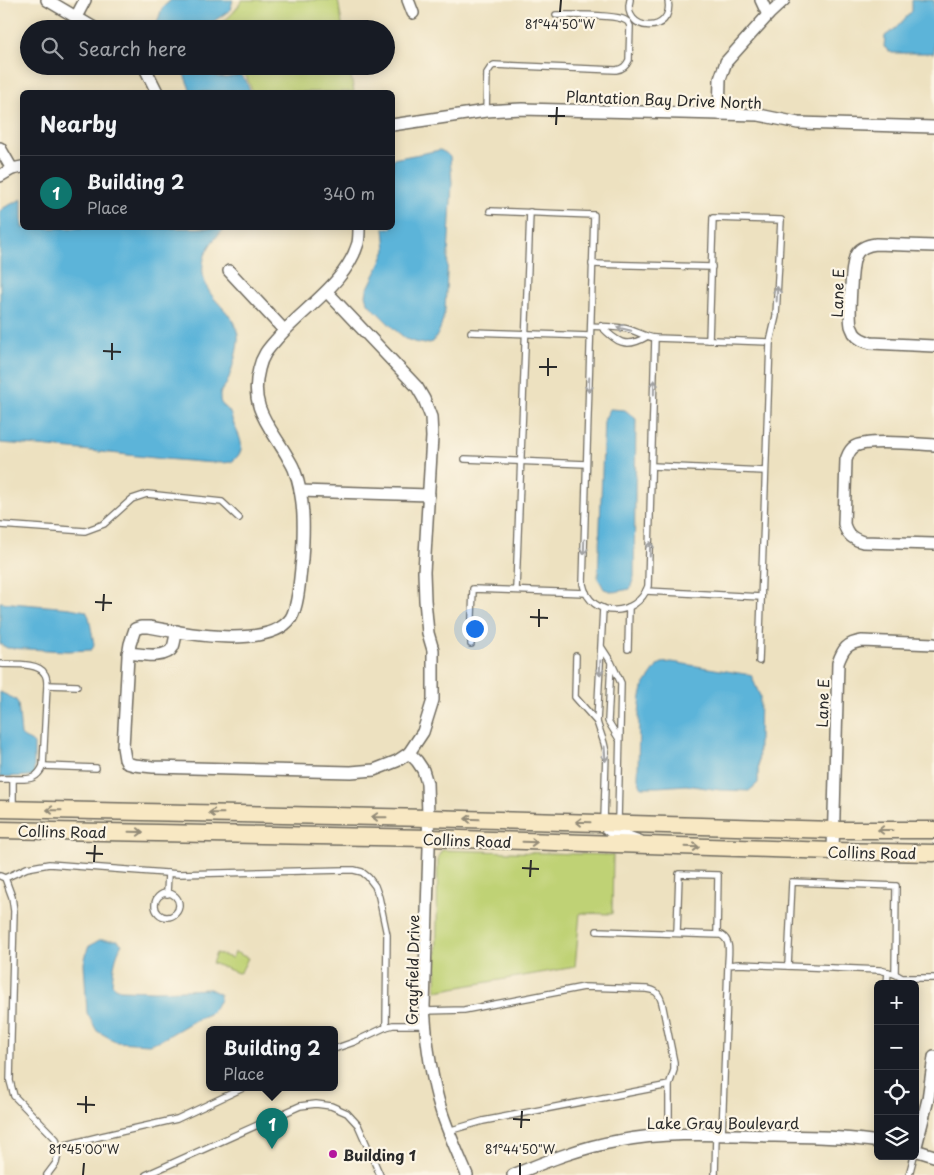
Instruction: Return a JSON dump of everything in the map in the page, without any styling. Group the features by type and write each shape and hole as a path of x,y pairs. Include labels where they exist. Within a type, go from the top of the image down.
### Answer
{"main road":[{"name":"Collins Road","path":"6,809 428,818 834,830 934,830"},
{"name":"Collins Road","path":"0,830 429,838 833,851 934,852"}],"street":[{"path":"47,0 81,20"},
{"path":"76,17 85,0"},
{"path":"408,0 413,13"},
{"path":"760,0 768,15"},
{"path":"719,114 720,79 726,62 784,0"},
{"path":"148,75 156,90"},
{"name":"Plantation Bay Drive North","path":"395,125 486,111 522,109 759,115 798,123 934,127"},
{"path":"0,148 17,168 0,176"},
{"path":"327,292 417,387 431,417 424,581 428,633 433,650 433,700 423,732 409,753 397,761 374,770 351,772 153,767 127,763 123,747 128,653 135,630 149,626 204,636 238,637 265,634 281,627 290,619 295,607 300,574 303,517 300,491 294,468 260,413 256,397 257,375 263,356 284,330 327,292 347,265 359,241 358,230"},
{"name":"Lane E","path":"934,246 876,244 868,245 860,250 855,256 852,265 851,318 855,336 863,341 934,346"},
{"path":"229,272 284,330"},
{"path":"934,445 869,442 855,446 849,452 846,460 844,524 849,535 856,540 864,542 934,544"},
{"path":"300,491 429,495"},
{"path":"128,653 154,655 166,653 173,647 177,631"},
{"name":"Lane E","path":"833,851 838,663 841,654 847,646 854,642 862,641 934,644"},
{"name":"Grayfield Drive","path":"409,753 423,770 427,783 429,838 424,1025 434,1083 441,1110 467,1175"},
{"path":"611,823 613,831 622,838 644,845"},
{"path":"919,1134 934,1065"},
{"name":"Lake Gray Boulevard","path":"513,1175 575,1151 616,1141 669,1135 861,1139 874,1141"},
{"path":"919,1151 934,1156"}],"lane":[{"path":"486,111 488,73 494,65 621,69 629,60 630,0"},
{"path":"556,14 624,19 648,26 655,25 665,18 669,6 668,0"},
{"path":"490,211 594,215 583,584 586,593 592,601 603,608 617,610 630,607 641,599 649,582 655,338"},
{"path":"516,589 530,212"},
{"path":"709,340 713,218 781,220 776,316 770,342 759,661"},
{"path":"592,264 712,267"},
{"path":"591,326 631,330 646,337 655,338 770,342"},
{"path":"602,326 611,336 625,343 638,342 646,337"},
{"path":"471,332 590,336"},
{"path":"465,459 586,464"},
{"path":"652,466 765,471"},
{"path":"0,525 85,531 104,524 132,499 147,494 222,502 238,518"},
{"path":"471,644 473,589 516,589 586,593"},
{"path":"646,591 761,597"},
{"path":"628,649 630,607"},
{"path":"603,608 597,722 606,752 611,823"},
{"path":"602,648 621,683 620,741 611,823"},
{"path":"576,656 575,696 597,722"},
{"path":"611,662 608,720 620,741"},
{"path":"0,664 40,668 44,673 47,685 43,766 36,777 28,780 0,778"},
{"path":"47,685 78,686"},
{"path":"43,766 96,768"},
{"path":"6,809 13,779"},
{"path":"47,1175 56,1163 59,1150 56,1139 14,1096 10,1081 14,911 12,897 2,877 28,868 49,864 179,874 344,870 362,872 375,886 388,935 386,1027"},
{"path":"167,894 168,873"},
{"path":"677,933 679,874 718,875 717,934"},
{"path":"788,966 792,882 896,886 895,974"},
{"path":"163,894 167,894 177,898 179,906 176,913 170,917 159,914 156,907 157,899 163,894"},
{"path":"597,931 717,934 724,936 728,941 719,1135 715,1175"},
{"path":"728,965 880,970 902,978 934,978"},
{"path":"887,980 888,972"},
{"path":"424,1011 464,1010 584,986 653,990 659,994 662,1003 674,1062 674,1070 669,1085 669,1135"},
{"path":"338,1048 386,1027 394,1025 424,1025"},
{"path":"448,1131 483,1121 669,1085"},
{"path":"58,1147 177,1119 237,1091"},
{"path":"146,1175 300,1106 316,1104 331,1106 347,1113 358,1125 380,1175"},
{"path":"908,1175 913,1160"},
{"path":"162,1168 165,1175"}],"green space":[{"path":"242,0 338,0 341,20 225,20"},
{"path":"245,75 351,75 354,90 251,90"},
{"path":"442,850 613,855 612,914 580,913 575,967 436,991 438,857"},
{"path":"235,952 248,958 241,972 238,973 212,963 216,953 232,958"}],"water":[{"path":"171,0 233,0 230,10 216,20 158,20 162,8"},
{"path":"912,0 934,0 934,53 892,53 884,47 885,36 896,28 912,11"},
{"path":"184,75 216,75 225,78 240,75 246,80 249,90 190,90"},
{"path":"440,150 450,157 452,183 445,310 436,338 433,342 425,344 406,339 368,303 366,295 386,250 384,230 395,230 395,159"},
{"path":"20,200 20,230 224,230 207,251 203,269 207,288 231,319 238,335 238,345 233,366 227,383 220,394 221,403 230,414 241,444 240,453 233,461 222,463 199,462 0,443 0,211"},
{"path":"610,409 625,410 636,419 634,577 630,589 614,592 604,589 598,578 604,420"},
{"path":"0,602 86,611 89,617 94,644 93,648 91,650 67,651 7,648 0,644"},
{"path":"672,662 751,675 760,696 758,783 749,791 720,790 686,785 641,787 638,778 641,696 644,685 658,665"},
{"path":"0,692 15,699 18,703 21,735 34,744 34,774 32,776 0,777"},
{"path":"99,940 117,940 122,944 115,963 112,984 120,990 210,989 220,994 220,1000 209,1014 161,1040 149,1044 117,1042 97,1031 87,1013 84,963 88,947"}],"place":[{"name":"Building 2","path":"272,1149"},
{"name":"Building 1","path":"333,1154"}]}
